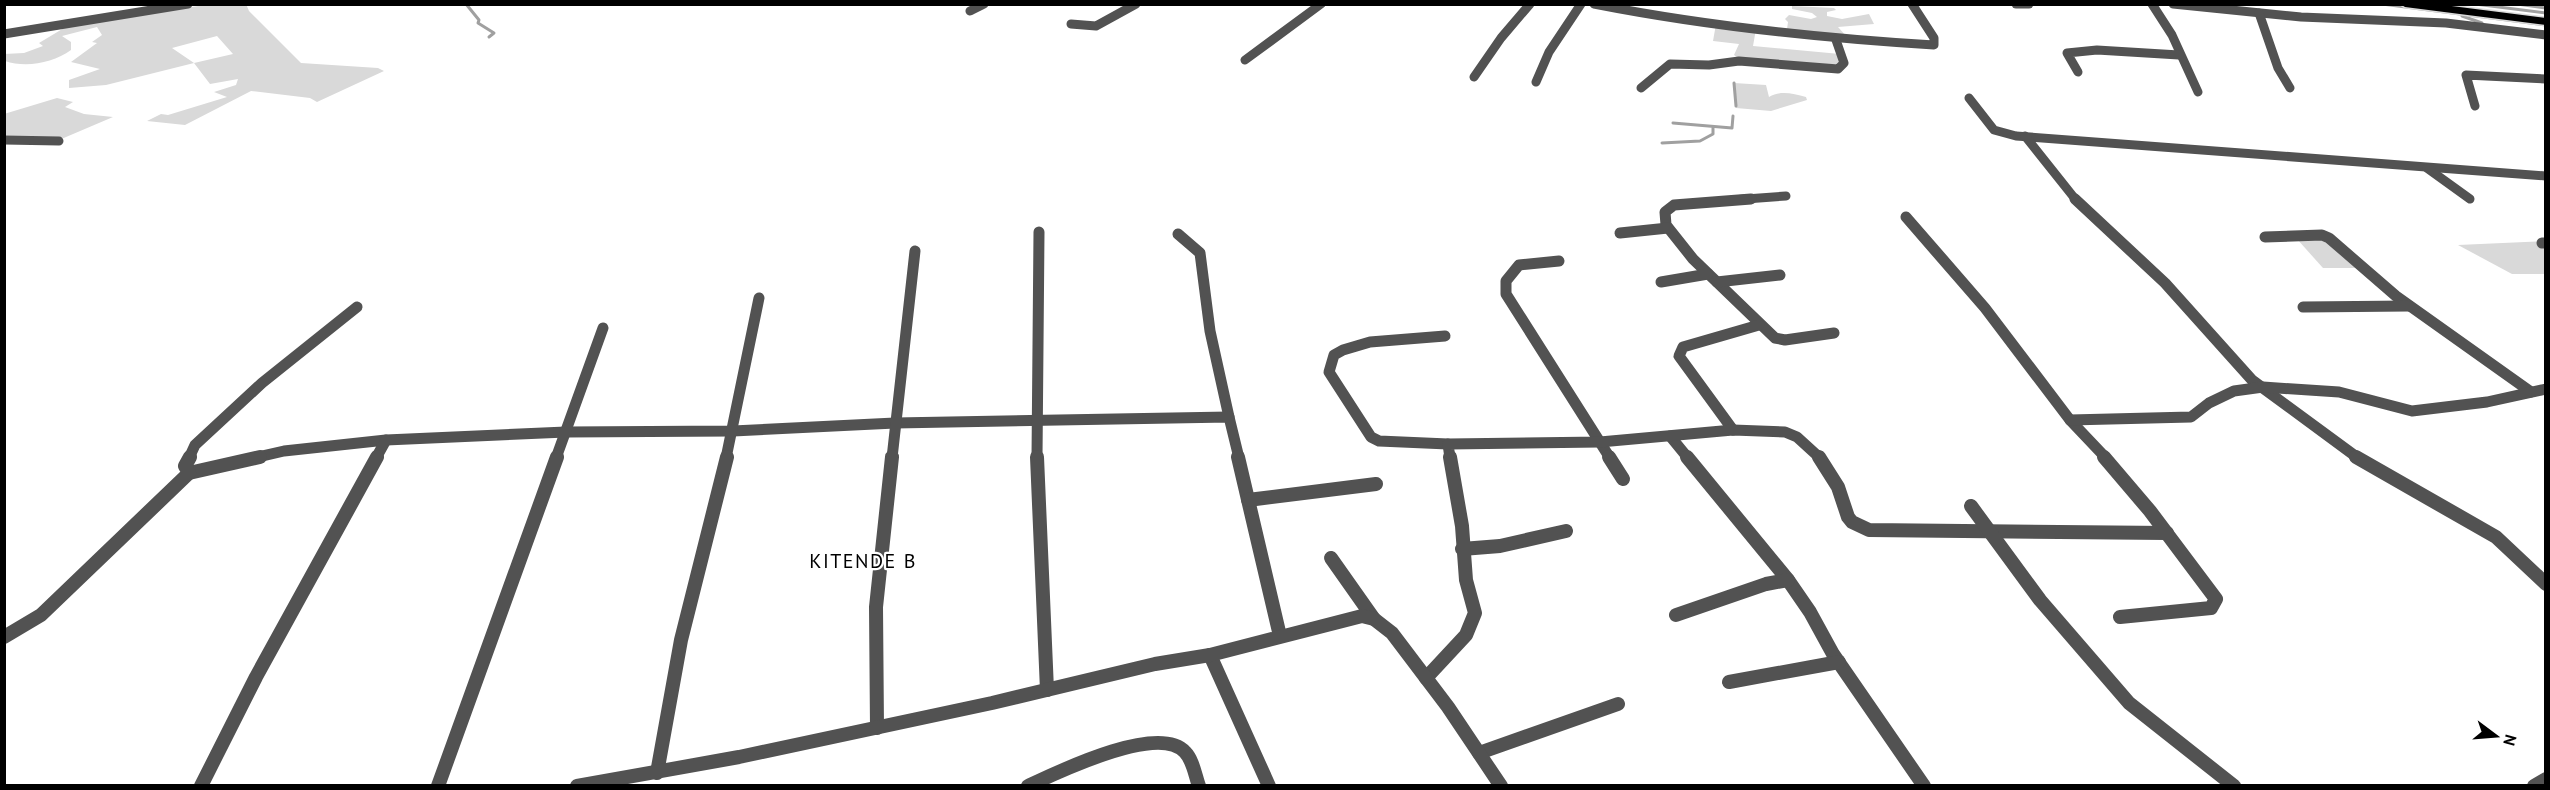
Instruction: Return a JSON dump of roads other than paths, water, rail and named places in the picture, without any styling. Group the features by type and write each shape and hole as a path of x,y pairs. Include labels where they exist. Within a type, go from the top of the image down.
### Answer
{"highway":[{"path":"2405,4 2546,22"},
{"path":"2450,4 2546,16"}],"street":[{"path":"4,34 188,4"},
{"path":"970,10 984,4"},
{"path":"1071,24 1096,26 1136,4"},
{"path":"1245,60 1321,4"},
{"path":"1474,77 1501,38 1530,4"},
{"path":"1536,82 1549,52 1581,4"},
{"path":"1594,4 1670,18 1836,40 1934,45 1934,38 1912,4"},
{"path":"2016,4 2029,4"},
{"path":"2152,4 2173,32 2179,55 2198,93"},
{"path":"2173,4 2259,13 2456,24 2546,35"},
{"path":"2259,13 2278,68 2290,88"},
{"path":"1641,88 1670,64 1709,65 1739,61 1839,69 1844,63 1836,40"},
{"path":"2078,72 2067,53 2097,51 2179,55"},
{"path":"2475,106 2465,75 2546,80"},
{"path":"1969,99 1994,130 2025,136 2546,176"},
{"path":"2025,136 2077,201 2164,283 2241,369 2360,459 2496,537 2546,584"},
{"path":"4,140 59,141"},
{"path":"2426,168 2470,199"},
{"path":"1786,196 1674,205 1665,212 1668,228 1708,274 1759,326 1780,340 1834,333"},
{"path":"1906,217 1984,308 2070,420 2103,455 2167,533 2216,599 2211,608 2120,617"},
{"path":"1620,233 1668,228"},
{"path":"1039,232 1035,422 1047,690"},
{"path":"1178,234 1200,253 1210,331 1280,636"},
{"path":"2265,237 2326,236 2409,306 2531,392"},
{"path":"877,728 876,607 915,251"},
{"path":"1558,261 1519,265 1506,281 1506,294 1623,478"},
{"path":"1661,282 1708,274"},
{"path":"1717,282 1780,275"},
{"path":"657,772 681,640 733,431 759,298"},
{"path":"2303,306 2409,306"},
{"path":"189,472 185,466 195,445 262,383 357,308"},
{"path":"1733,430 1679,356 1683,347 1759,326"},
{"path":"438,786 603,328"},
{"path":"1446,336 1390,340 1347,347 1335,355 1329,364 1329,372 1371,437 1378,441 1448,444 1600,442 1733,430 1785,432 1805,443 1828,468 1838,487 1848,517 1861,527 1920,532 2167,533"},
{"path":"2070,420 2191,417 2209,403 2226,394 2263,387 2339,392 2412,411 2487,402 2546,389"},
{"path":"4,637 40,615 189,472 284,451 386,440 567,432 733,431 895,423 1229,417"},
{"path":"1670,436 1788,580 1839,662 1924,786"},
{"path":"201,786 261,667 386,440"},
{"path":"1426,678 1456,647 1472,623 1474,613 1462,549 1462,526 1448,444"},
{"path":"1248,500 1376,484"},
{"path":"1971,506 1993,532 2040,600 2129,703 2234,786"},
{"path":"1462,549 1500,546 1566,531"},
{"path":"1331,558 1374,619"},
{"path":"1677,615 1746,591 1788,580"},
{"path":"577,786 877,728 1155,664 1210,655 1348,617 1362,616 1374,619 1386,626 1426,678 1501,786"},
{"path":"1210,655 1269,786"},
{"path":"1729,682 1839,662"},
{"path":"1479,753 1618,704"},
{"path":"1028,786 1104,755 1160,741 1176,744 1185,750 1199,786"},
{"path":"2534,786 2546,778"}],"waterway":[{"path":"466,4 479,20 478,23 494,33 489,37"},
{"path":"2382,4 2546,25"},
{"path":"2475,4 2546,13"},
{"path":"2517,4 2546,8"},
{"path":"2462,16 2482,23"},
{"path":"1734,83 1736,106"},
{"path":"1673,123 1732,128 1733,116"},
{"path":"1662,143 1700,141 1713,134 1713,128"}],"district":[{"name":"KITENDE B","path":"863,561"}]}
